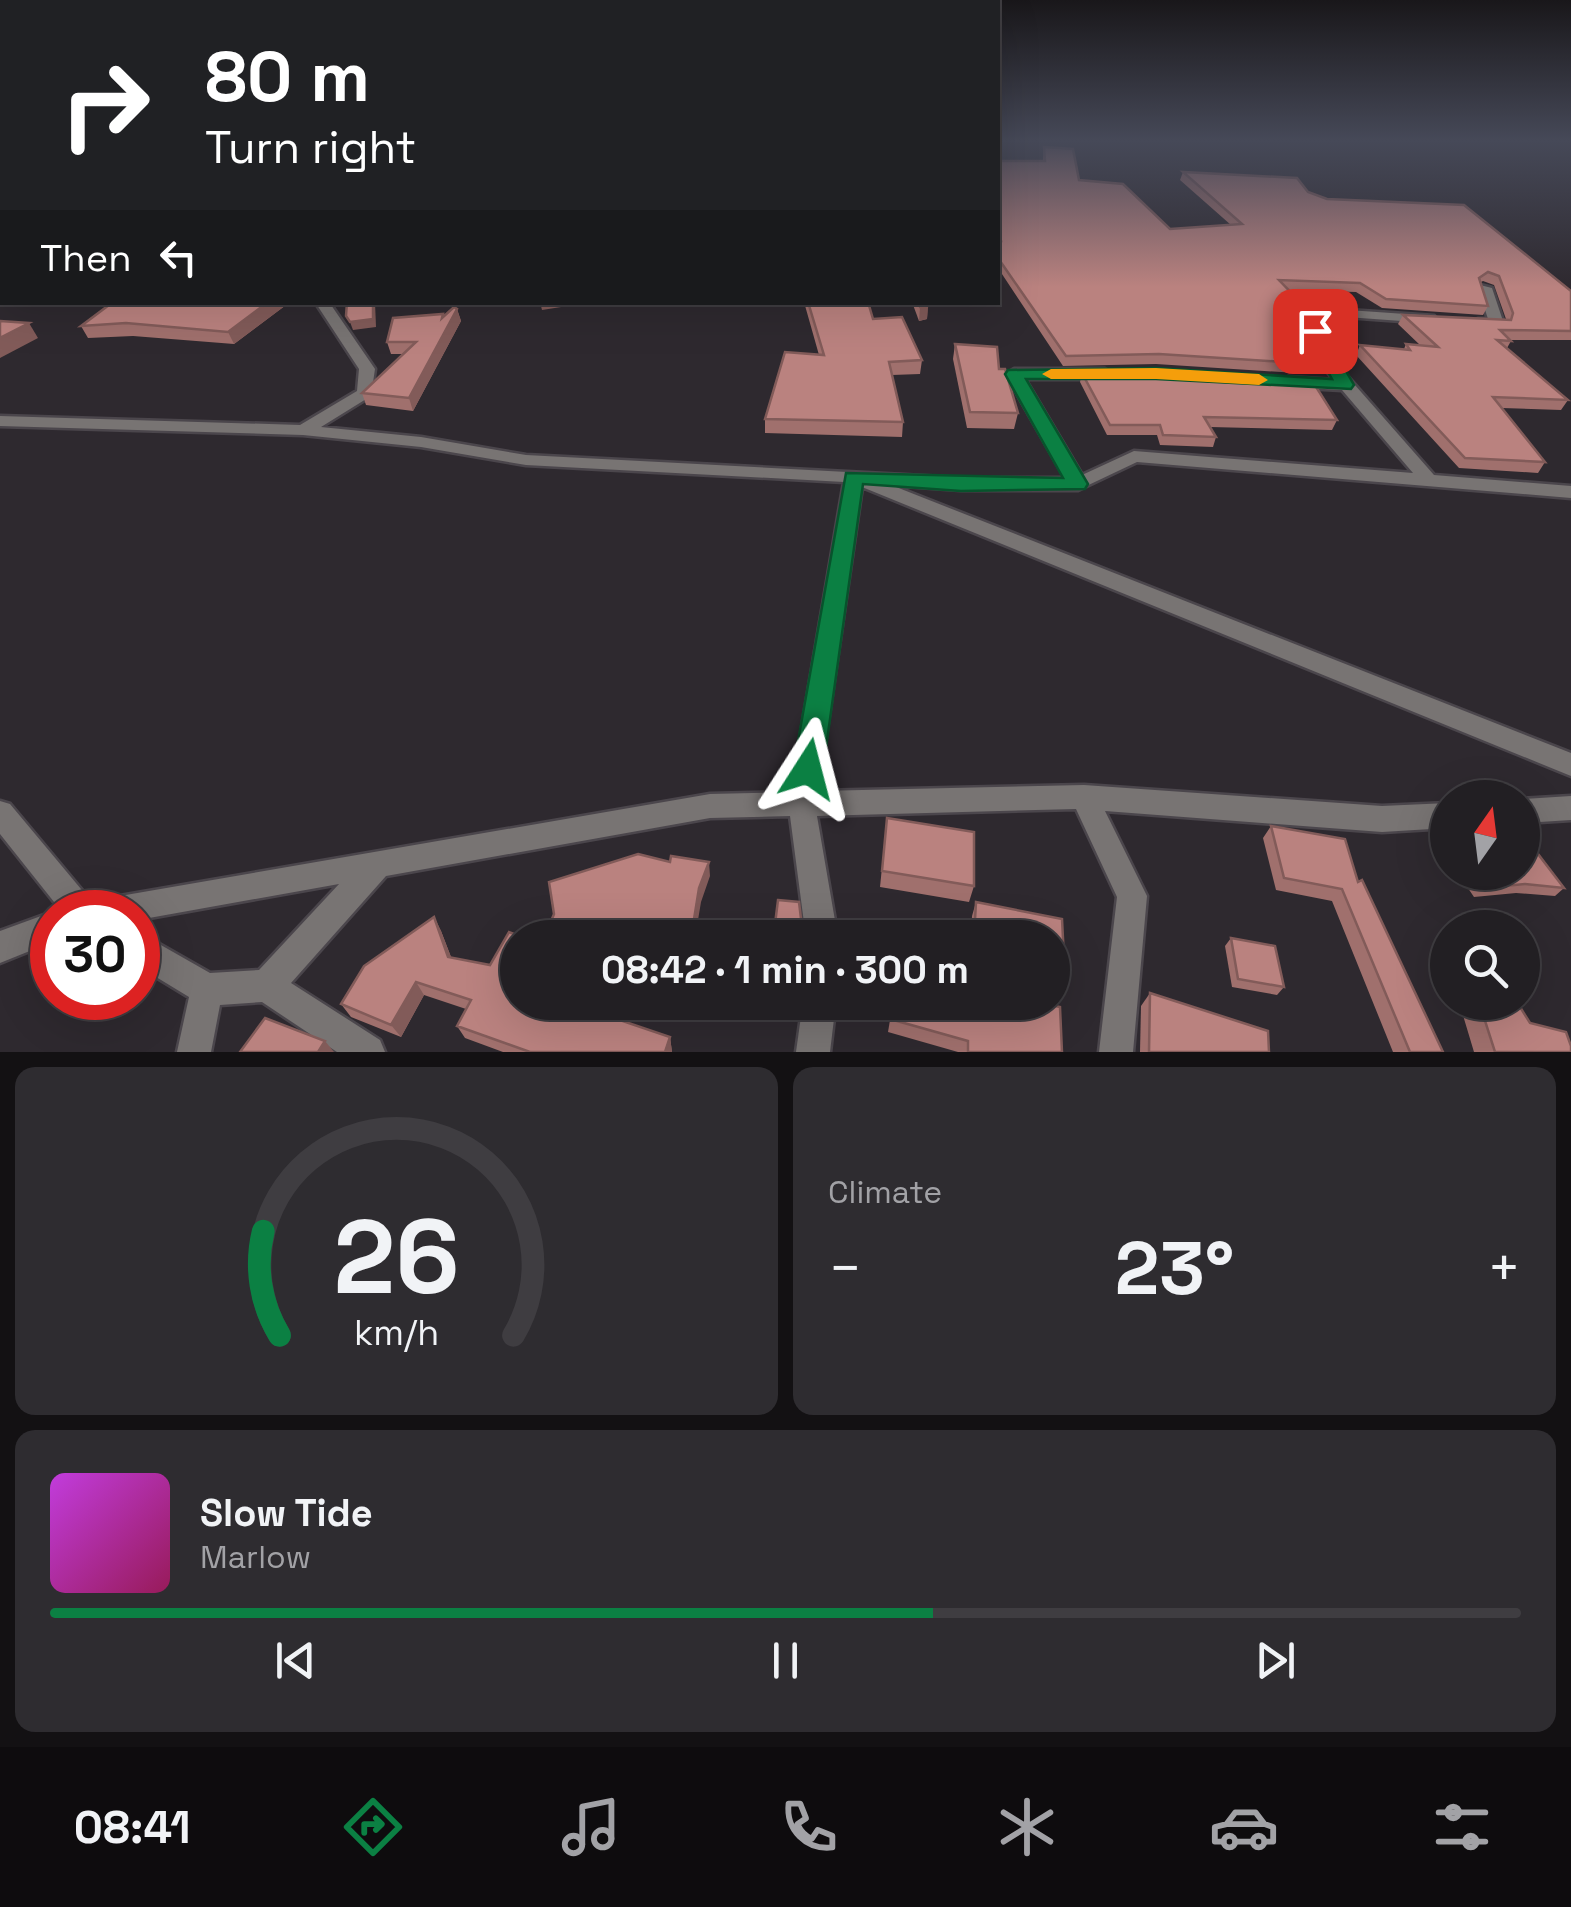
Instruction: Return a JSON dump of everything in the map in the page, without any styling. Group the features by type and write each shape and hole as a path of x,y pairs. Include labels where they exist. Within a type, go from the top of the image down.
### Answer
{"street":[{"path":"1460,322 1497,324 1485,288"},
{"path":"303,430 365,393 367,370 324,305"},
{"path":"1426,478 1345,385 1315,331 1310,310 1441,320"},
{"path":"1078,484 1014,374 1118,374"},
{"path":"1269,380 1345,385"},
{"path":"0,421 303,430 421,442 526,460 961,484 1078,484 1134,456 1571,492"},
{"path":"854,477 1571,765"},
{"path":"819,920 802,806 854,477"},
{"path":"1084,798 1132,896 1116,1052"},
{"path":"160,902 710,806 1084,798 1382,819 1430,817"},
{"path":"1540,810 1571,808"},
{"path":"0,813 63,890"},
{"path":"266,986 378,864"},
{"path":"0,946 30,935"},
{"path":"160,961 207,989 266,986 368,1052"},
{"path":"194,1052 207,989"},
{"path":"813,1052 817,1020"}],"building":[{"path":"1000,189 1128,189 1170,229 1242,224 1202,189 1306,189 1327,199 1464,205 1571,291 1571,331 1500,330 1511,341 1497,340 1568,400 1493,397 1545,462 1465,458 1360,345 1410,350 1406,344 1438,347 1403,315 1511,320 1513,313 1499,276 1488,272 1479,278 1488,306 1386,299 1360,283 1279,280 1305,307 1316,336 1282,334 1301,363 1159,354 1066,356 1000,261"},
{"path":"109,305 264,305 228,332 126,323 81,326"},
{"path":"347,305 373,305 373,319 350,322"},
{"path":"809,305 869,305 873,319 902,317 922,360 889,362 903,422 765,419 785,352 824,355"},
{"path":"454,307 457,309 409,398 362,393 416,342 387,342 393,318 443,314 442,318"},
{"path":"0,321 29,323 0,338"},
{"path":"955,344 997,347 999,369 1005,369 1018,413 970,412"},
{"path":"1159,372 1313,382 1337,420 1204,417 1216,437 1163,435 1160,425 1110,425 1082,373"},
{"path":"887,818 974,832 974,886 882,871"},
{"path":"1271,826 1345,839 1358,882 1362,880 1443,1052 1410,1052 1342,889 1284,878"},
{"path":"638,854 670,862 671,856 709,862 699,888 694,920 552,920 549,882"},
{"path":"1540,857 1564,888 1540,886"},
{"path":"778,900 799,902 801,920 776,920"},
{"path":"976,902 1062,920 975,920"},
{"path":"434,917 448,957 490,965 500,948 500,1020 620,1020 670,1037 665,1052 530,1052 457,1026 471,1000 416,982 391,1025 341,1004 364,966"},
{"path":"1231,938 1275,946 1284,987 1238,979"},
{"path":"1150,993 1268,1031 1269,1052 1149,1052"},
{"path":"265,1018 325,1041 318,1052 240,1052"},
{"path":"894,1020 1061,1020 1062,1052 968,1052 968,1041"},
{"path":"1485,1020 1528,1020 1566,1032 1571,1046 1571,1052 1495,1052"}],"slow traffic":[{"path":"1051,374 1156,373 1259,380"}],"route":[{"path":"808,769 854,477 961,484 1078,484 1014,374 1156,373 1345,385 1315,331"}]}
